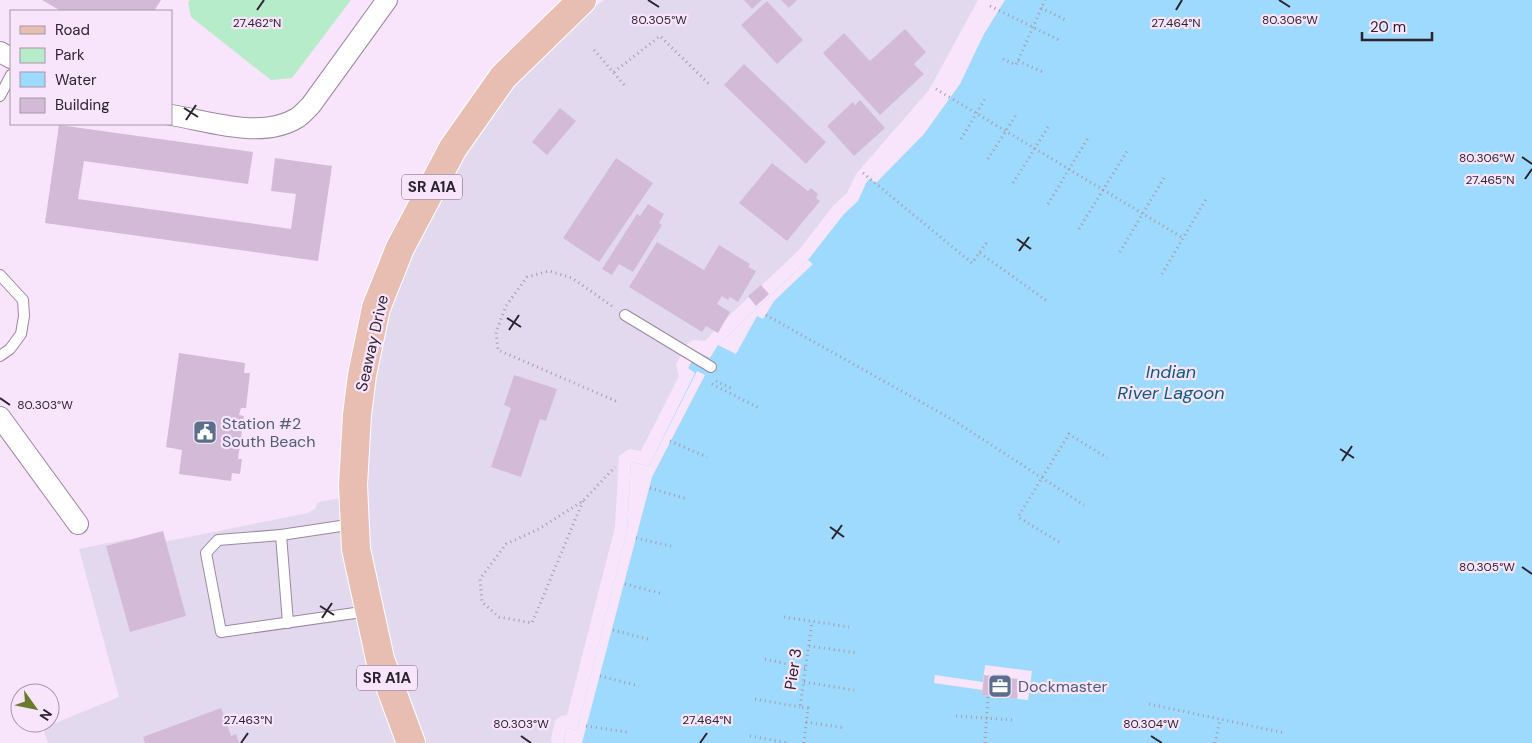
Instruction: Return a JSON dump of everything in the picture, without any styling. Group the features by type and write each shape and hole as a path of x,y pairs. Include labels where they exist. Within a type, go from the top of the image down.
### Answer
{"main road":[{"name":"Seaway Drive","path":"411,743 380,659 356,549 353,485 362,376 376,308 400,248 452,148 503,77 582,0"}],"street":[{"path":"172,115 252,129 278,126 298,118 312,105 386,0"},
{"path":"2,425 78,524"}],"lane":[{"path":"0,96 10,77"},
{"path":"0,275 23,300 24,316 21,334 10,349 0,356"},
{"path":"625,315 711,367"},
{"path":"355,524 281,535 218,540 206,553 221,632 370,611"},
{"path":"281,535 288,623"}],"path":[{"path":"1003,59 1016,65 1045,0"},
{"path":"990,6 1059,40"},
{"path":"1041,8 1068,21"},
{"path":"614,72 660,36 711,86"},
{"path":"594,50 626,87"},
{"path":"1018,61 1045,73"},
{"path":"936,89 1183,238"},
{"path":"961,139 986,97"},
{"path":"988,160 1016,115"},
{"path":"1013,183 1050,124"},
{"path":"1048,204 1088,138"},
{"path":"1079,228 1127,151"},
{"path":"863,173 972,263 987,242"},
{"path":"1120,252 1165,176"},
{"path":"1162,274 1206,199"},
{"path":"980,253 1047,301"},
{"path":"618,402 498,350 496,332 506,306 528,277 549,271 572,278 625,315"},
{"path":"766,315 953,420 1041,479 1084,505"},
{"path":"710,383 759,408"},
{"path":"1059,542 1018,517 1068,434 1107,458"},
{"path":"670,441 707,457"},
{"path":"583,501 532,623 499,617 482,602 480,578 506,544 537,530 583,501 615,467"},
{"path":"650,488 687,499"},
{"path":"636,538 675,548"},
{"path":"625,584 663,594"},
{"path":"784,617 849,627"},
{"name":"Pier 3","path":"804,743 808,708 800,707 812,622"},
{"path":"613,630 651,640"},
{"path":"809,646 858,653"},
{"path":"765,659 805,668"},
{"path":"600,676 639,686"},
{"path":"804,682 854,690"},
{"path":"985,743 988,696"},
{"path":"756,698 800,707"},
{"path":"1149,704 1285,733"},
{"path":"956,716 1012,720"},
{"path":"1215,743 1220,719"},
{"path":"806,722 845,728"},
{"path":"586,726 627,732"},
{"path":"750,736 788,743"}],"shaded area":[{"path":"604,0 978,0 929,90 856,174 847,193 833,206 798,251 705,341 693,340 687,344 676,365 679,376 641,451 629,449 619,456 615,527 567,715 561,716 555,721 551,739 552,743 424,743 392,657 369,549 366,486 371,417 375,379 389,313 412,254 464,155 514,85 587,13"},
{"path":"341,498 398,743 48,743 45,733 60,733 60,721 119,697 79,549 128,539 134,545 143,546 308,513 315,509 318,502"}],"green space":[{"path":"190,0 351,0 292,78 271,80 191,17 188,3"}],"water":[{"name":"Indian River Lagoon","path":"993,0 1532,0 1532,743 565,743 564,739 567,728 577,730 627,530 631,462 649,466 695,373 688,368 698,352 710,358 718,345 808,260 844,214 858,201 866,183 940,98"}],"pier":[{"path":"993,0 1005,0 984,34 960,84 924,134 876,183 870,179 885,158 938,97"},
{"path":"808,260 813,264 774,301 763,319 757,316 736,354 718,345"},
{"path":"697,371 705,375 652,477 582,743 565,743 564,739 567,728 577,730 627,530 631,462 649,466"},
{"path":"985,665 1032,671 1028,700 982,695 982,690 934,683 935,675 983,682"}],"building":[{"path":"42,0 161,0 155,10 59,10"},
{"path":"744,0 762,0 752,9"},
{"path":"781,0 797,0 789,8"},
{"path":"767,1 803,40 777,64 741,25"},
{"path":"905,29 926,52 914,64 924,74 880,115 823,53 844,33 870,61"},
{"path":"744,64 826,142 806,164 724,85"},
{"path":"860,100 885,128 854,156 827,126 853,102 855,105"},
{"path":"560,108 576,121 547,155 532,142"},
{"path":"59,125 253,152 248,184 84,161 78,199 291,229 296,194 271,191 275,158 332,166 318,261 45,223"},
{"path":"616,158 653,183 599,262 563,238"},
{"path":"772,163 808,191 811,188 818,194 816,198 820,201 787,241 739,203"},
{"path":"648,204 664,214 659,223 662,225 633,272 619,264 612,275 602,269 637,214 640,216"},
{"path":"657,242 704,270 719,245 750,264 748,267 756,271 738,302 730,297 728,300 722,296 717,304 730,312 718,333 706,326 702,332 629,287"},
{"path":"761,285 769,294 756,306 748,296"},
{"name":"Station #2 South Beach","path":"179,353 245,363 244,373 250,373 246,408 241,408 239,415 244,416 238,459 242,459 240,474 232,473 231,481 179,474 182,450 166,447"},
{"path":"514,375 557,389 546,421 540,419 521,477 491,467 511,408 504,405"},
{"path":"163,531 186,616 130,632 106,546"},
{"name":"Dockmaster","path":"984,675 1019,679 1017,699 982,695"},
{"path":"221,708 231,736 236,734 239,743 145,743 143,737"}],"place":[{"name":"Station #2 South Beach","path":"205,432"},
{"name":"Dockmaster","path":"1000,686"}]}
